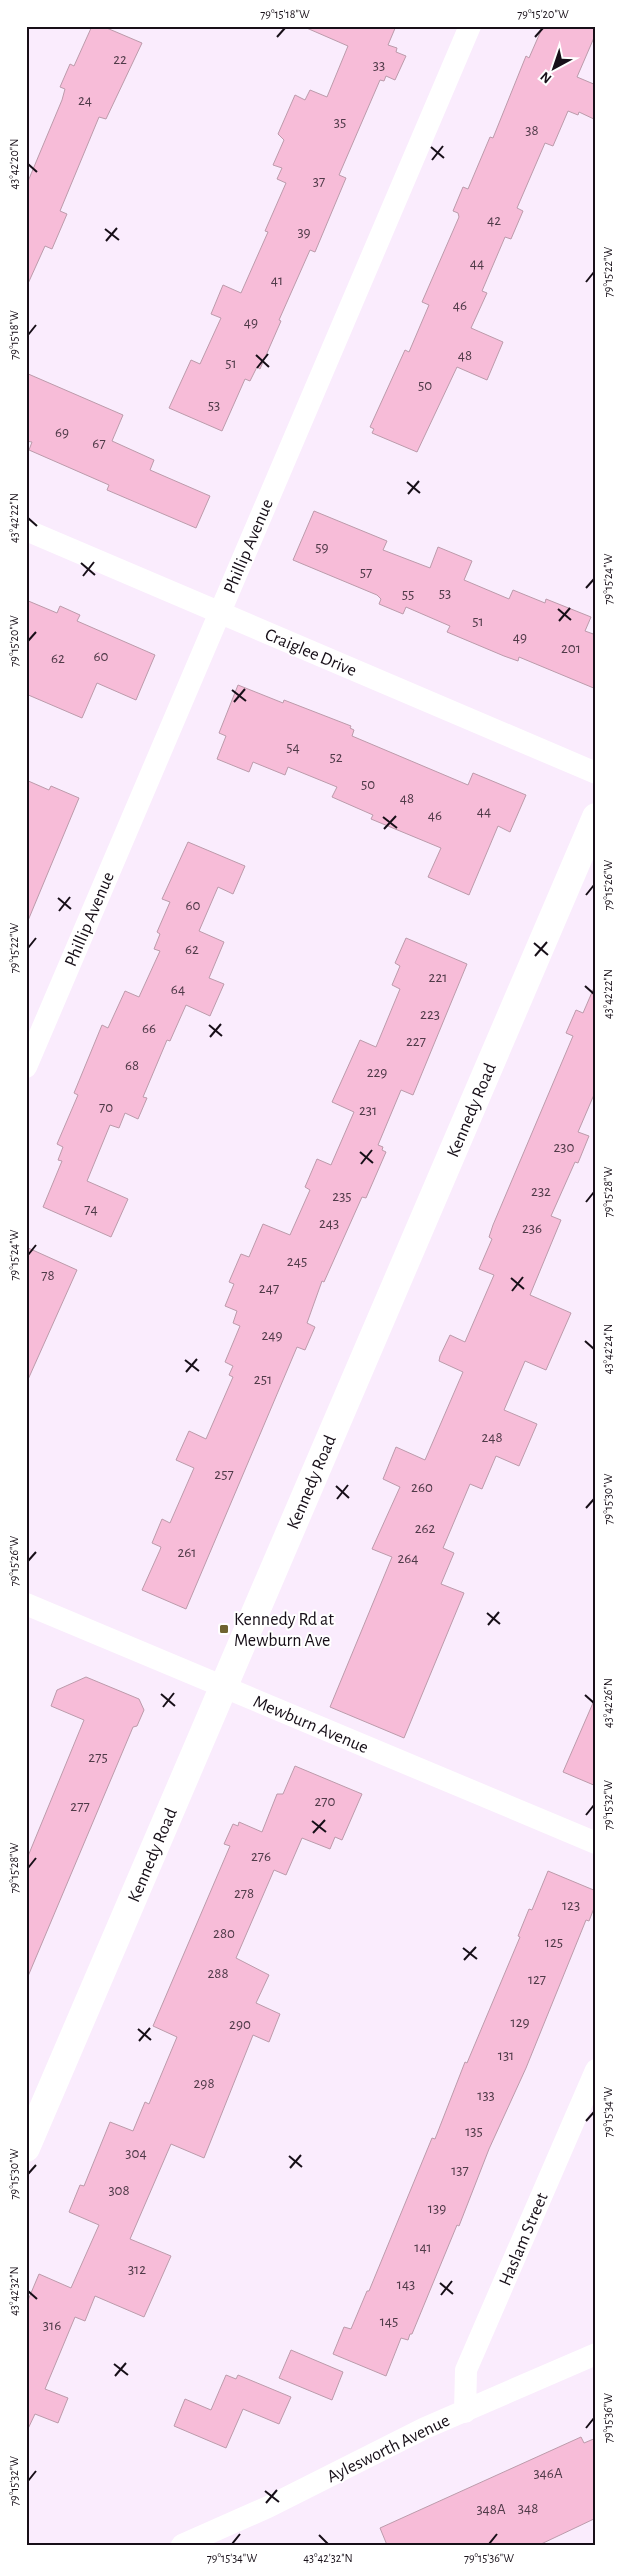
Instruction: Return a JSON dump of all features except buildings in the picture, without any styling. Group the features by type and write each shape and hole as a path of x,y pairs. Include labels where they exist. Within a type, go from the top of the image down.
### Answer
{"street":[{"name":"Phillip Avenue","path":"26,1067 470,26"},
{"name":"Craiglee Drive","path":"26,530 596,773"},
{"name":"Kennedy Road","path":"26,2148 596,817"},
{"name":"Mewburn Avenue","path":"26,1604 596,1843"},
{"name":"Haslam Street","path":"465,2412 466,2370 596,2070"},
{"name":"Aylesworth Avenue","path":"182,2545 268,2507 402,2439 596,2354"}],"place":[{"name":"Kennedy Rd at Mewburn Ave","path":"224,1629"}]}
